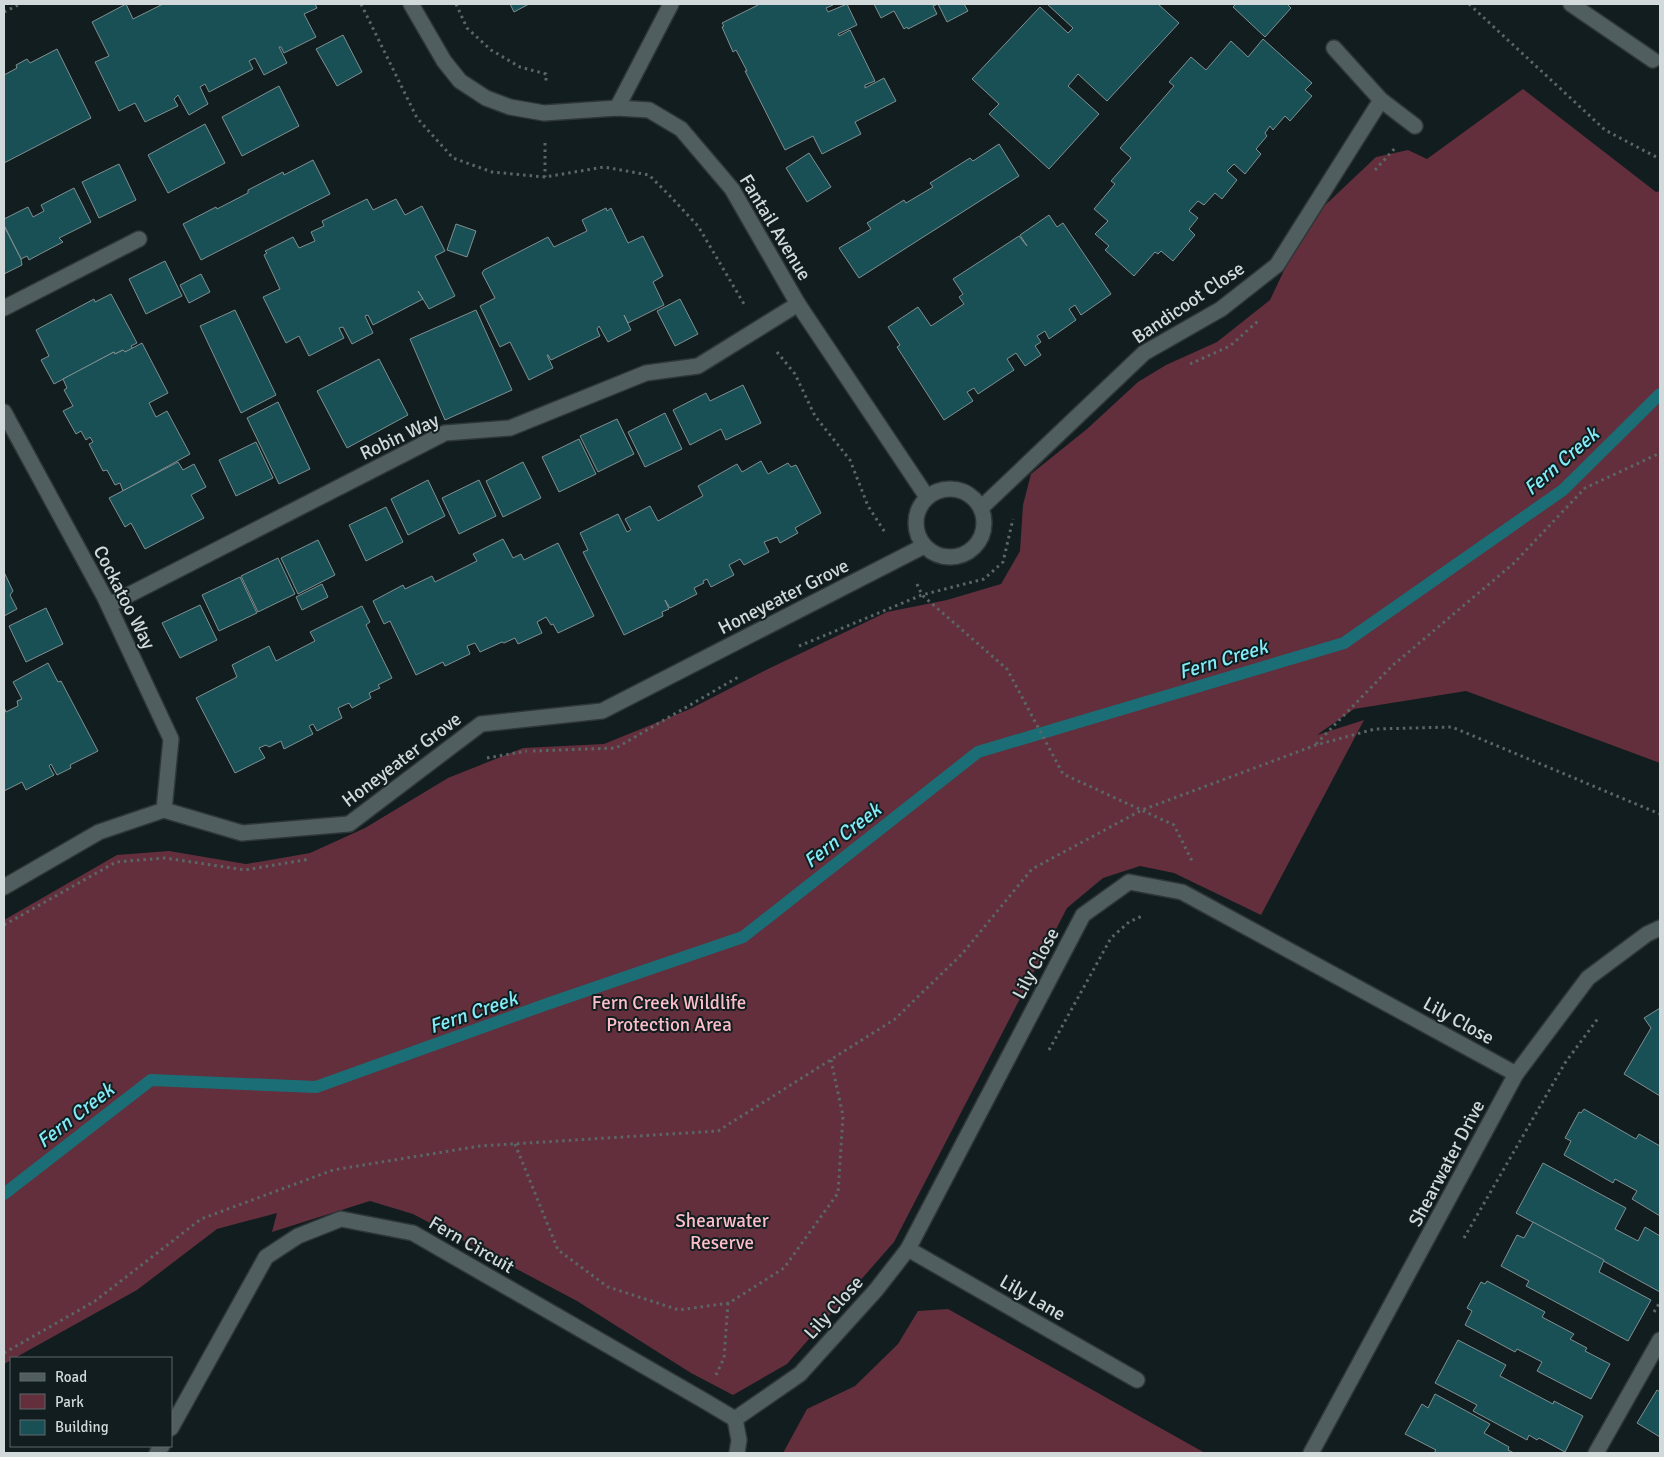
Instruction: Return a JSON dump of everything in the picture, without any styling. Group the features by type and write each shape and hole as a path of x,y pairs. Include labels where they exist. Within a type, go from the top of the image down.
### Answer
{"street":[{"name":"Fantail Avenue","path":"411,4 444,61 460,81 486,98 510,107 544,113 617,108 649,110 681,129 732,189 798,304 927,497"},
{"path":"617,108 671,4"},
{"path":"1571,4 1653,60"},
{"path":"1334,48 1381,100 1415,126"},
{"name":"Bandicoot Close","path":"981,508 1144,353 1221,309 1276,265 1381,100"},
{"path":"4,308 140,239"},
{"name":"Robin Way","path":"109,605 445,433 510,428 646,373 698,366 798,304"},
{"name":"Cockatoo Way","path":"4,412 109,605 171,739 164,810"},
{"path":"952,488 962,490 976,499 981,508 984,525 982,535 973,549 964,555 948,557 938,555 924,546 918,537 915,521 917,511 927,497 935,491 952,488"},
{"name":"Honeyeater Grove","path":"164,810 242,833 349,824 481,724 602,712 924,546"},
{"path":"4,887 99,832 164,810"},
{"name":"Lily Close","path":"735,1419 800,1374 876,1290 908,1249 1083,915 1129,882 1182,892 1516,1074"},
{"name":"Shearwater Drive","path":"1311,1453 1516,1074 1588,978 1647,934 1660,928"},
{"name":"Fern Circuit","path":"172,1426 266,1257 298,1236 341,1219 413,1233 735,1419"},
{"name":"Lily Lane","path":"908,1249 1137,1380"},
{"path":"1596,1453 1660,1340"},
{"path":"735,1419 739,1440 737,1453"}],"path":[{"path":"4,12 20,4"},
{"path":"361,4 417,118 453,158 492,172 519,175 546,177 604,167 649,175 698,226 759,328 795,374 815,416 850,460 868,506 886,535 903,557 922,595 1007,669 1064,774 1174,825 1200,877 1196,900"},
{"path":"1469,4 1605,130 1660,159"},
{"path":"1316,745 1392,666 1514,563 1585,488 1660,453"},
{"path":"4,1353 95,1301 201,1220 333,1170 480,1146 718,1131 895,1019 962,954 1032,869 1142,810 1316,745 1375,729 1452,727 1660,814"},
{"path":"1048,1051 1112,938 1130,922 1148,913"},
{"path":"1462,1241 1565,1063 1603,1012"},
{"path":"515,1144 558,1250 608,1288 679,1310 728,1302 784,1268 838,1193 843,1116 831,1060"},
{"path":"703,1400 724,1358 728,1302"}],"green space":[{"name":"Fern Creek Wildlife Protection Area","path":"1523,89 1656,192 1660,191 1660,763 1466,691 1354,709 1317,735 1364,720 1261,915 1174,873 1140,866 1103,878 1067,908 894,1242 787,1364 733,1395 691,1373 577,1301 413,1214 370,1201 272,1232 277,1213 217,1229 137,1290 17,1357 10,1357 10,1361 4,1364 4,920 117,855 169,851 246,864 310,853 365,828 448,778 523,748 604,744 690,709 887,612 947,600 1001,584 1020,551 1023,505 1031,474 1087,429 1138,382 1166,365 1217,342 1270,300 1288,262 1321,209 1376,157 1408,150 1427,159"},
{"path":"948,1309 1205,1453 783,1453 807,1409 855,1386 898,1344 918,1311"}],"building":[{"path":"126,4 133,19 163,4 315,4 317,8 304,14 316,37 284,53 281,47 279,47 287,63 264,75 255,58 249,61 253,69 209,92 205,84 200,87 208,104 189,115 178,95 174,99 178,106 145,122 135,103 119,111 95,62 109,56 92,22"},
{"path":"510,4 529,4 514,12"},
{"path":"758,4 832,4 826,8 828,12 847,4 857,25 838,34 839,36 850,30 875,81 865,85 865,88 884,78 896,101 855,122 861,134 822,154 813,136 785,150 745,71 747,71 736,50 733,52 722,27 724,26 722,23"},
{"path":"874,4 938,4 933,6 937,14 908,29 907,27 904,29 894,11 881,18"},
{"path":"938,4 964,4 968,11 947,22"},
{"path":"1047,4 1158,4 1179,23 1107,101 1078,74 1068,86 1099,114 1049,169 989,114 999,104 972,79 1040,7 1068,33 1073,28"},
{"path":"1236,4 1287,4 1291,8 1265,37 1233,7"},
{"path":"343,35 362,72 337,86 316,49"},
{"path":"1263,39 1312,83 1305,90 1312,96 1290,121 1285,116 1273,130 1270,126 1265,133 1267,136 1256,149 1261,154 1245,174 1234,164 1227,171 1237,180 1222,199 1215,193 1204,205 1198,201 1189,211 1198,218 1189,229 1195,235 1173,261 1161,251 1158,254 1155,252 1134,276 1105,250 1109,246 1095,234 1108,221 1094,209 1115,184 1111,181 1131,158 1120,148 1174,86 1169,82 1191,57 1206,70 1231,41 1248,57"},
{"path":"57,49 91,118 4,163 4,75 17,68 16,65 27,59 30,63"},
{"path":"279,86 299,126 242,156 222,117"},
{"path":"205,124 225,163 168,193 148,155"},
{"path":"999,144 1019,176 859,278 839,248 871,229 867,223 904,200 906,203 933,187 930,183 970,158 973,161"},
{"path":"809,153 831,187 807,202 786,168"},
{"path":"313,160 330,194 201,260 183,224 248,193 248,190 283,172 284,175"},
{"path":"119,164 136,200 99,218 82,182"},
{"path":"74,188 91,222 59,238 63,242 29,260 27,256 21,259 4,225 4,219 28,207 33,217 44,211 41,205"},
{"path":"367,199 373,210 396,199 405,215 422,206 445,251 435,256 455,296 429,309 423,299 373,325 368,315 365,316 373,333 352,344 343,327 339,328 344,338 309,356 299,336 286,343 263,297 280,289 264,255 267,253 265,251 293,237 299,248 315,241 311,232 324,226 322,221"},
{"path":"606,208 607,211 611,208 628,243 643,236 663,276 653,282 664,305 628,323 624,315 631,330 608,342 599,326 597,329 600,336 551,360 547,355 553,368 529,380 510,342 500,347 480,306 495,298 482,273 484,270 548,237 554,247 587,231 582,220"},
{"path":"1049,215 1057,227 1063,223 1111,294 1081,315 1075,305 1069,309 1076,320 1049,339 1045,331 1037,336 1041,342 1035,346 1041,355 1025,366 1016,353 1007,359 1014,370 978,394 974,388 967,392 973,401 944,420 897,347 900,345 888,327 918,307 931,326 964,304 959,297 963,294 953,279 1019,236 1027,246 1020,235"},
{"path":"456,224 476,231 467,257 447,250"},
{"path":"4,226 21,259 22,265 4,274"},
{"path":"165,261 182,296 146,314 129,279"},
{"path":"201,274 210,292 189,303 180,285"},
{"path":"111,294 137,343 131,346 133,349 125,352 123,350 115,354 114,352 54,384 41,360 49,356 36,330 94,299 95,302"},
{"path":"680,299 698,334 675,346 657,311"},
{"path":"235,310 276,395 241,413 200,326"},
{"path":"476,310 512,390 445,420 410,339"},
{"path":"142,343 168,393 149,403 156,417 167,411 190,454 123,491 120,483 115,485 107,470 103,471 89,444 93,442 90,437 86,440 81,431 76,434 63,411 73,406 64,390 67,388 63,379 114,352 115,354 123,350 125,352"},
{"path":"379,359 408,415 347,448 317,391"},
{"path":"743,385 761,423 726,440 721,429 690,445 673,410 706,393 710,401"},
{"path":"278,402 310,469 279,484 247,418"},
{"path":"665,413 682,449 645,467 628,432"},
{"path":"617,419 634,454 598,472 580,436"},
{"path":"579,439 596,474 559,492 542,457"},
{"path":"256,442 273,478 236,496 219,460"},
{"path":"761,461 768,474 788,463 791,467 796,465 821,513 795,528 798,533 780,543 777,537 764,542 769,552 744,565 740,559 729,565 734,575 711,587 707,579 703,581 704,583 694,588 697,594 670,608 665,600 669,609 662,612 663,616 624,635 583,552 588,550 580,533 618,514 627,532 631,530 625,519 650,506 658,521 703,496 698,486 737,464 742,472"},
{"path":"178,462 183,470 194,464 206,487 191,495 204,518 145,549 131,523 125,527 109,498"},
{"path":"523,462 541,498 503,517 486,481"},
{"path":"428,480 445,516 408,535 391,499"},
{"path":"479,480 496,516 459,534 442,498"},
{"path":"386,507 403,542 366,561 349,525"},
{"path":"503,539 513,558 521,554 524,560 558,543 594,616 558,633 546,617 537,622 542,633 518,644 515,638 480,652 475,643 467,646 470,654 445,666 443,662 416,675 390,621 384,624 373,601 403,585 405,589 432,576 435,582 477,561 473,554"},
{"path":"318,540 335,575 298,594 281,558"},
{"path":"278,558 295,594 258,612 241,576"},
{"path":"4,572 13,591 10,595 17,609 4,616"},
{"path":"240,577 257,613 219,631 202,595"},
{"path":"322,584 328,597 302,610 296,597"},
{"path":"200,605 217,640 180,658 162,623"},
{"path":"362,606 370,622 366,625 392,678 378,685 380,688 369,693 371,698 352,708 349,703 338,708 342,718 317,731 313,724 309,726 313,734 284,749 281,741 269,747 266,745 259,748 265,758 235,773 196,698 237,677 232,665 269,646 276,661 315,641 310,632"},
{"path":"46,608 63,644 26,662 9,626"},
{"path":"48,663 58,682 61,681 98,751 70,765 71,768 57,775 51,764 49,766 54,775 26,790 22,782 4,791 4,707 6,712 18,706 17,701 22,699 13,682"},
{"path":"1660,1008 1660,1096 1624,1074 1651,1028 1644,1018"},
{"path":"1584,1109 1636,1139 1639,1134 1660,1146 1660,1216 1632,1199 1637,1191 1615,1179 1613,1183 1564,1155 1571,1141 1565,1138 1579,1112 1581,1113"},
{"path":"1543,1163 1626,1208 1615,1229 1638,1241 1645,1227 1660,1236 1660,1292 1516,1213"},
{"path":"1533,1222 1604,1260 1599,1272 1651,1300 1628,1341 1526,1286 1529,1281 1501,1266 1517,1235 1524,1238"},
{"path":"1487,1281 1545,1312 1542,1317 1574,1334 1570,1339 1587,1348 1585,1351 1610,1364 1591,1399 1537,1371 1542,1362 1517,1349 1515,1352 1465,1325 1472,1311 1467,1308 1481,1282 1485,1284"},
{"path":"1458,1340 1506,1365 1500,1376 1553,1404 1554,1401 1583,1416 1565,1452 1539,1438 1537,1440 1529,1435 1527,1440 1473,1411 1477,1405 1435,1383"},
{"path":"1657,1390 1660,1392 1660,1437 1637,1423"},
{"path":"1435,1394 1490,1424 1484,1433 1509,1447 1508,1450 1514,1453 1434,1453 1436,1450 1405,1434 1422,1404 1428,1408"}],"waterway":[{"name":"Fern Creek","path":"4,1194 151,1080 316,1087 550,1003 743,937 978,752 1344,643 1563,490 1660,394"}],"park label":[{"name":"Shearwater Reserve","path":"722,1231"}]}
